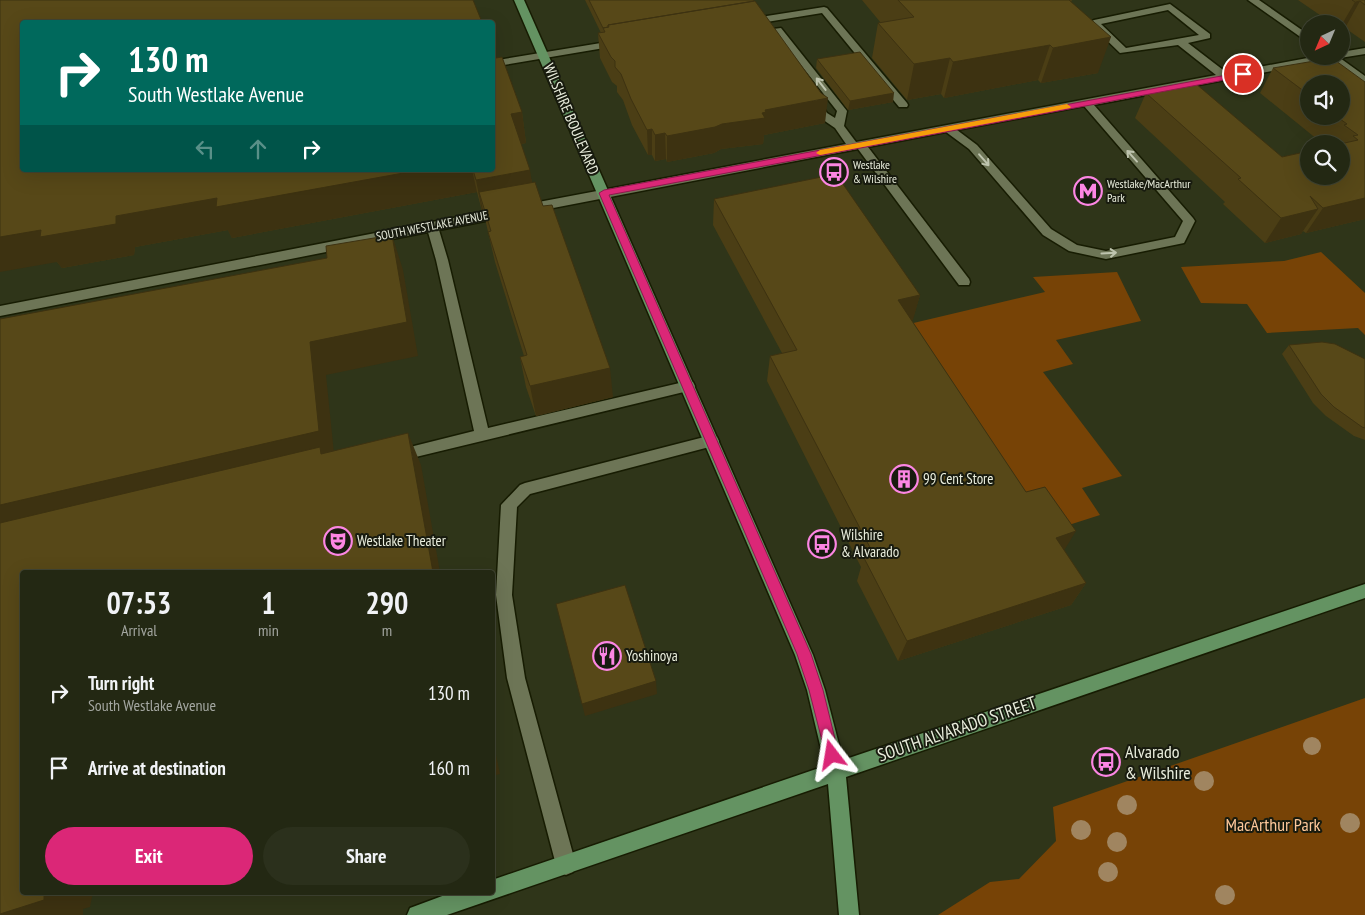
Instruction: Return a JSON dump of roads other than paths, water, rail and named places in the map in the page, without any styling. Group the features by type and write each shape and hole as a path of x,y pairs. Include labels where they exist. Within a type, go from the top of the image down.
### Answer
{"main road":[{"name":"WILSHIRE BOULEVARD","path":"519,0 804,654 816,690 836,771 849,915"},
{"name":"SOUTH ALVARADO STREET","path":"495,889 1365,591"},
{"path":"417,915 475,895"}],"street":[{"path":"1253,0 1300,34"},
{"path":"1180,42 1207,36 1170,7 1094,23 1124,52 1180,42 1225,77"},
{"path":"742,23 824,10 903,105"},
{"path":"761,20 768,32 768,36 779,52"},
{"path":"768,32 778,30 782,33 842,112 839,126"},
{"path":"495,63 630,41"},
{"name":"SOUTH WESTLAKE AVENUE","path":"1350,54 1365,51"},
{"name":"SOUTH WESTLAKE AVENUE","path":"0,311 604,193 1300,63"},
{"path":"1346,65 1365,81"},
{"path":"807,91 823,115 839,126 857,146 964,282"},
{"path":"948,129 973,147 1047,232 1072,248 1106,255 1180,240 1189,221 1087,103"},
{"path":"432,226 442,260 482,435"},
{"path":"385,458 688,386"},
{"path":"566,865 516,678 504,595 509,505 525,488 712,442"}],"place":[{"name":"Westlake & Wilshire","path":"834,172"},
{"name":"Westlake/MacArthur Park","path":"1088,191"},
{"name":"99 Cent Store","path":"904,479"},
{"name":"Westlake Theater","path":"338,541"},
{"name":"Wilshire & Alvarado","path":"822,544"},
{"name":"Yoshinoya","path":"607,656"},
{"name":"Alvarado & Wilshire","path":"1106,762"}],"park label":[{"name":"MacArthur Park","path":"1273,825"}]}
